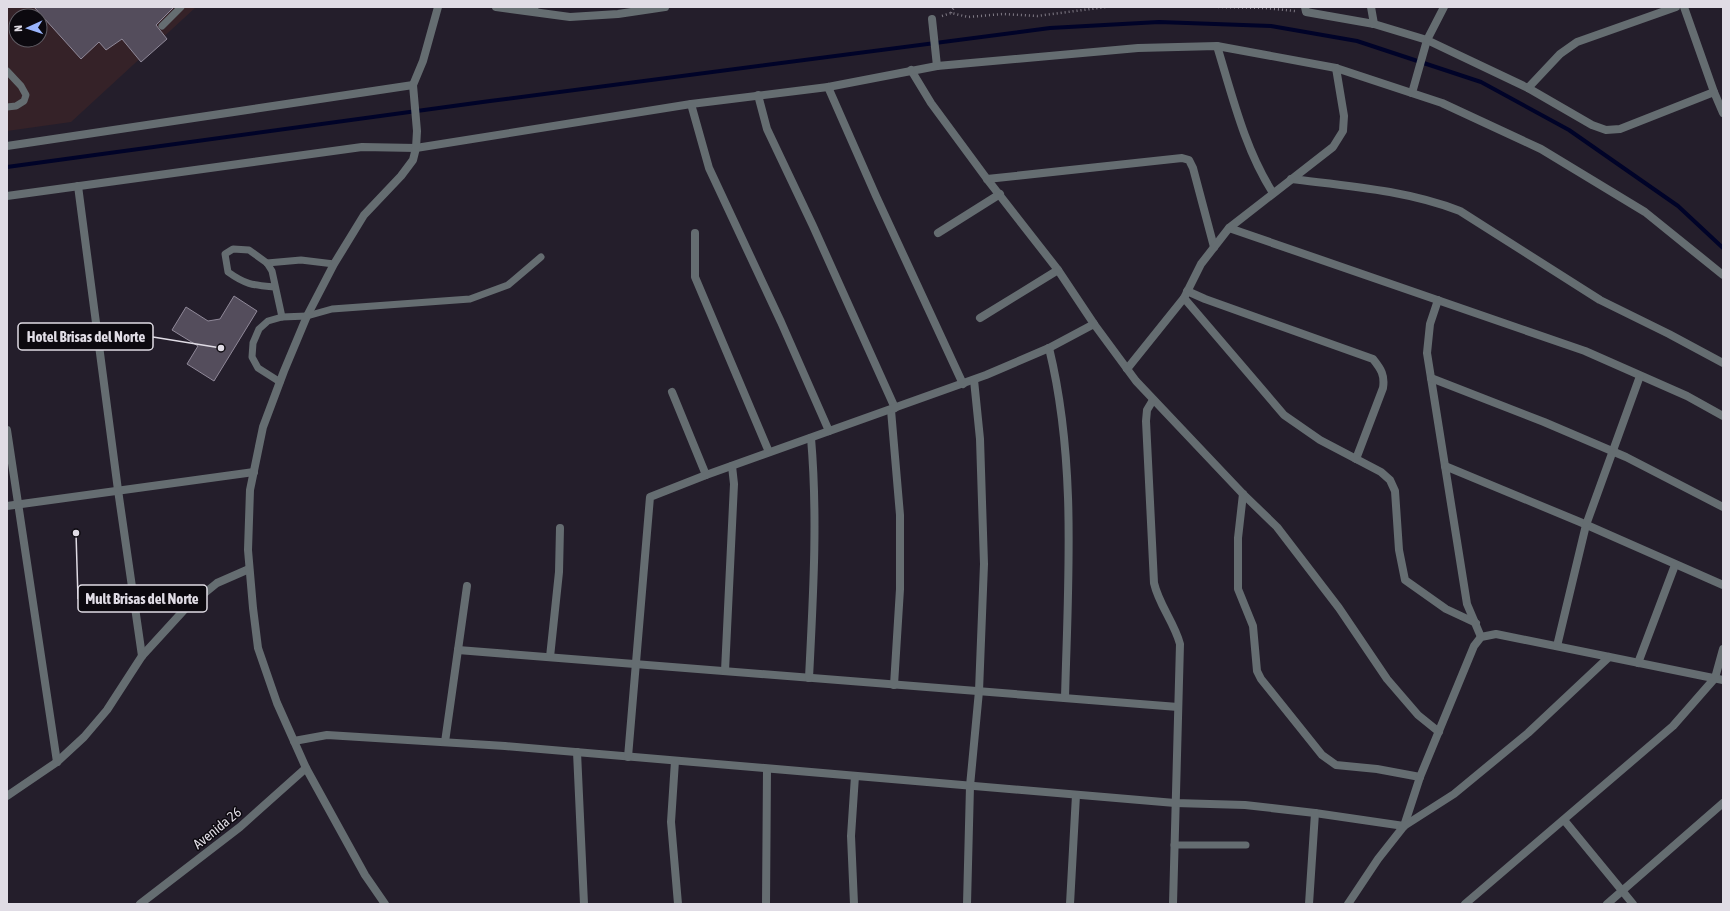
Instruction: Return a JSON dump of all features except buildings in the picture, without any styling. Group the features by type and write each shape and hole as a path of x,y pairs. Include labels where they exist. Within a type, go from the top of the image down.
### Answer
{"street":[{"path":"385,904 364,875 306,768 277,704 258,648 248,550 250,490 263,427 307,316 334,264 364,215 401,176 413,160 416,148 417,131 413,85 423,61 438,7"},
{"path":"496,7 570,17 618,14 665,7"},
{"path":"1371,7 1374,24"},
{"path":"1412,93 1427,40 1444,7"},
{"path":"1528,88 1560,54 1576,42 1676,7"},
{"path":"1684,7 1723,113"},
{"path":"1305,9 1374,24 1427,40 1528,88 1592,125 1606,130 1620,129 1714,92"},
{"path":"932,19 937,66"},
{"path":"1217,46 1238,115 1262,177 1273,193"},
{"path":"7,196 362,147 416,148 691,104 828,88 911,70 937,66 1130,49 1217,46 1336,68 1442,103 1541,149 1646,212 1723,275"},
{"path":"1127,368 1186,294 1201,264 1228,228 1332,147 1343,131 1344,116 1336,68"},
{"path":"911,70 931,103 987,179 1058,270 1094,324 1127,368 1153,400 1277,528 1339,608 1387,679 1418,715 1439,732"},
{"path":"7,146 413,85"},
{"path":"828,88 963,384"},
{"path":"758,95 768,129 813,226 893,409 900,515 900,589 894,685"},
{"path":"691,104 709,168 781,322 829,431"},
{"path":"987,179 1182,158 1189,160 1193,168 1214,247"},
{"path":"1290,180 1370,189 1436,202 1460,211 1600,300 1723,363"},
{"path":"78,186 118,490 142,656"},
{"path":"938,233 1000,194"},
{"path":"1228,228 1585,351 1687,396 1723,416"},
{"path":"695,233 695,277 769,452"},
{"path":"980,318 1058,270"},
{"path":"1186,294 1284,415 1320,440 1381,472 1390,480 1396,491 1400,550 1405,580 1446,609 1476,623"},
{"path":"1186,294 1205,299 1373,358 1382,370 1384,379 1383,388 1356,459"},
{"path":"1438,300 1430,324 1427,353 1467,604 1481,637"},
{"path":"628,757 650,497 769,452 974,380 1048,348 1094,324"},
{"path":"1048,348 1056,379 1067,467 1069,560 1065,698"},
{"path":"1557,646 1586,525 1640,376"},
{"path":"1431,378 1544,422 1612,451 1723,507"},
{"path":"967,904 970,786 979,691 984,564 980,439 974,380"},
{"path":"672,392 706,475"},
{"path":"1153,400 1147,410 1146,421 1154,583 1157,596 1177,631 1180,644 1173,904"},
{"path":"7,430 57,762"},
{"path":"809,678 815,534 814,468 811,438"},
{"path":"725,671 734,484 732,466"},
{"path":"1445,466 1586,525 1674,565 1723,585"},
{"path":"7,506 254,472"},
{"path":"1243,494 1238,538 1238,589 1253,626 1257,671 1261,679 1322,755 1336,765 1377,769 1420,777"},
{"path":"550,657 559,572 560,528"},
{"path":"1638,663 1674,565"},
{"path":"7,796 57,762 84,738 108,710 142,656 185,609 217,583 249,569"},
{"path":"445,742 467,586"},
{"path":"1404,826 1420,777 1474,646 1481,637 1496,634 1719,679"},
{"path":"1465,904 1673,726 1719,679 1723,649"},
{"path":"458,650 1178,707"},
{"path":"1348,904 1378,859 1404,826 1454,794 1528,732 1609,657"},
{"path":"294,741 327,735 577,752 1175,803 1245,805 1315,813 1404,826"},
{"path":"577,752 584,904"},
{"path":"675,761 671,822 678,904"},
{"name":"Avenida 26","path":"140,904 240,826 306,768"},
{"path":"766,904 767,769"},
{"path":"854,904 851,836 855,776"},
{"path":"1070,904 1076,795"},
{"path":"1607,904 1723,803"},
{"path":"1309,904 1315,813"},
{"path":"1564,820 1633,904"}],"lane":[{"path":"162,26 181,7"},
{"path":"523,10 535,7"},
{"path":"7,71 21,86 26,95 24,101 16,106 7,107"},
{"path":"275,287 252,285 241,281 228,272 225,254 233,249 249,250 267,263 272,271 282,317"},
{"path":"280,382 258,368 252,357 253,343 258,330 268,321 282,317 307,316 332,309 470,299 508,285 541,257"},
{"path":"267,263 301,260 334,264"},
{"path":"1174,845 1246,845"}],"path":[{"path":"951,13 954,7"},
{"path":"932,19 951,13 968,17 1003,14 1037,16 1106,7"},
{"path":"1218,7 1305,9"}],"shaded area":[{"path":"7,7 196,7 71,122 7,131"}],"waterway":[{"path":"7,167 490,101 1050,28 1159,22 1271,26 1357,41 1481,82 1569,130 1678,206 1723,248"}],"place":[{"name":"Hotel Brisas del Norte","path":"221,348"},
{"name":"Mult Brisas del Norte","path":"76,533"}]}
